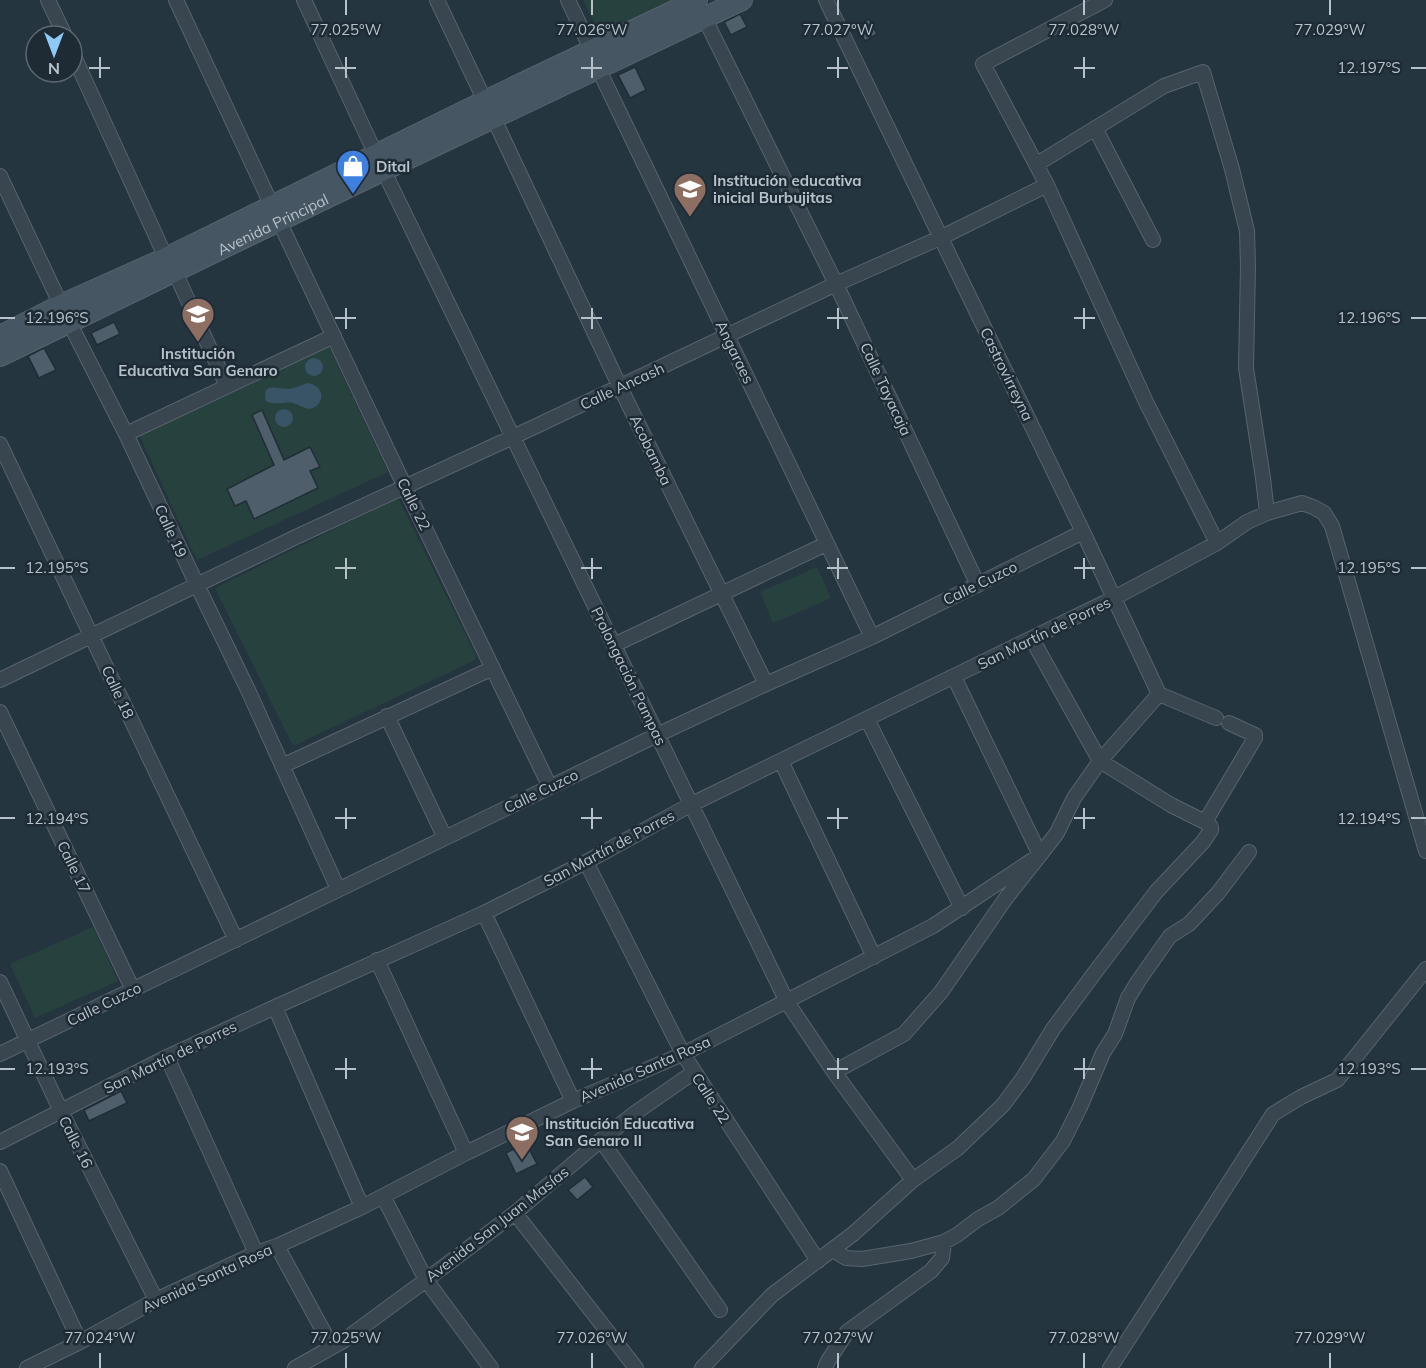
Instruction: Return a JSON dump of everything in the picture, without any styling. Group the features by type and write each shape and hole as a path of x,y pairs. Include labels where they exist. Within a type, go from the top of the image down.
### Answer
{"street":[{"path":"48,0 59,24"},
{"name":"Calle 22","path":"176,0 405,487 550,787"},
{"name":"Prolongación Pampas","path":"304,0 380,162 787,1002 834,1072 913,1180"},
{"name":"Acobamba","path":"437,0 620,387 766,684"},
{"name":"Angaraes","path":"568,0 872,637"},
{"name":"Avenida Principal","path":"0,336 65,314 171,265 595,59 698,5 742,0"},
{"name":"Castrovirreyna","path":"826,0 942,237 1159,694"},
{"path":"1105,0 983,64 1047,185 1146,402 1215,544"},
{"name":"Calle Tayacaja","path":"698,5 836,284 978,585"},
{"path":"1036,164 1164,86 1203,72 1232,169 1247,231 1246,368 1267,513"},
{"path":"84,78 226,386"},
{"path":"1095,128 1153,240"},
{"name":"Calle 19","path":"0,176 248,690 338,889"},
{"name":"Calle Ancash","path":"0,680 836,284 942,237 1047,185"},
{"name":"Avenida Principal","path":"0,356 65,314"},
{"path":"126,434 334,336"},
{"name":"Calle 18","path":"0,444 236,940"},
{"name":"San Martín de Porres","path":"0,1142 167,1057 484,913 586,862 692,804 1114,598 1215,544 1247,522 1267,513 1302,503 1324,513 1332,526 1426,851"},
{"name":"Calle Cuzco","path":"0,1054 657,735 872,637 1083,532"},
{"path":"614,645 826,544"},
{"path":"702,1368 772,1295 853,1234 913,1180 957,1148 1003,1105 1023,1078 1053,1029 1096,970 1156,892 1203,842 1211,830 1205,822 1171,805 1100,761 1032,639"},
{"path":"282,766 493,668"},
{"path":"834,1072 904,1034 940,992 1006,898 1040,855 954,677"},
{"path":"1159,694 1255,735 1205,822"},
{"name":"Avenida Santa Rosa","path":"27,1368 156,1300 362,1207 465,1153 573,1101 683,1054 874,957 962,909 1040,855 1057,833 1074,798 1100,761 1159,694"},
{"name":"Calle 17","path":"0,712 133,990"},
{"path":"387,716 445,838"},
{"path":"867,719 962,909"},
{"path":"781,761 874,957"},
{"path":"833,1250 846,1258 861,1259 911,1251 944,1242 998,1208 1034,1179 1058,1149 1114,1034 1128,998 1139,980 1170,936 1187,927 1218,893 1249,852"},
{"name":"Calle 22","path":"586,862 683,1054 818,1260"},
{"path":"484,913 573,1101"},
{"path":"377,960 465,1153"},
{"path":"1110,1368 1273,1114 1301,1097 1337,1080 1426,969"},
{"name":"Calle 16","path":"0,982 61,1111 156,1300"},
{"path":"274,1007 362,1207"},
{"path":"167,1057 256,1253"},
{"name":"Avenida San Juan Masías","path":"295,1368 344,1341 515,1213 643,1107 694,1072"},
{"path":"601,1140 720,1310"},
{"path":"0,1171 80,1342"},
{"path":"382,1196 426,1280 491,1368"},
{"path":"515,1213 636,1368"},
{"path":"825,1368 847,1332 931,1271 942,1257 944,1242"},
{"path":"278,1246 332,1347"}],"green space":[{"path":"583,0 680,0 602,38"},
{"path":"328,345 388,472 197,560 138,433"},
{"path":"399,500 476,656 475,660 295,745 292,744 216,590 217,587 392,501"},
{"path":"817,567 831,598 773,623 760,592"},
{"path":"93,927 118,981 35,1018 10,964"}],"water":[{"path":"310,358 318,358 323,363 321,374 310,376 305,371 305,363"},
{"path":"308,383 316,386 321,393 321,400 315,407 307,408 293,403 266,401 265,395 268,388 289,389"},
{"path":"280,409 288,409 293,414 291,425 280,427 275,422 275,414"}],"building":[{"path":"740,14 747,27 731,35 724,22"},
{"path":"869,19 877,34 865,41 857,26"},
{"path":"635,67 646,90 630,98 618,75"},
{"path":"114,322 120,334 97,345 91,333"},
{"path":"44,348 56,370 39,378 28,356"},
{"path":"262,410 284,460 310,447 320,467 310,471 318,488 254,519 246,501 235,506 227,489 274,465 252,415"},
{"path":"121,1091 127,1103 89,1121 84,1110"},
{"path":"526,1143 537,1164 516,1174 506,1153"},
{"path":"585,1177 593,1187 577,1200 568,1190"}],"place":[{"name":"Dital","path":"353,195"},
{"name":"Institución educativa inicial Burbujitas","path":"690,218"},
{"name":"Institución Educativa San Genaro","path":"198,343"},
{"name":"Institución Educativa San Genaro II","path":"522,1161"}]}
